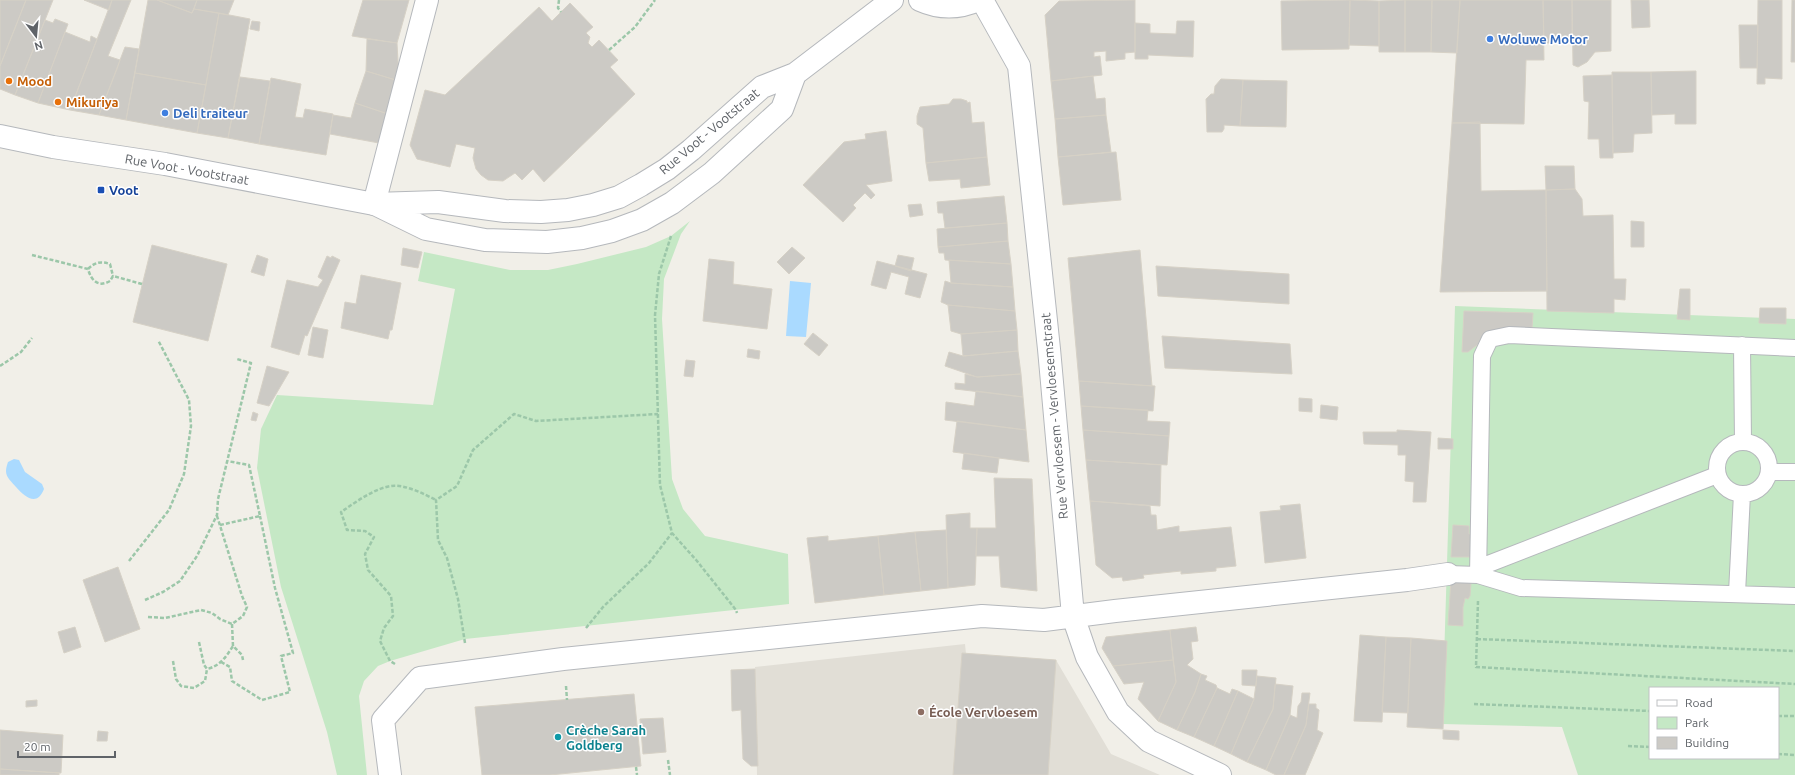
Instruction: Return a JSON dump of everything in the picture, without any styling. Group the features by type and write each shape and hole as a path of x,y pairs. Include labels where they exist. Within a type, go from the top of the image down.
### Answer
{"street":[{"path":"374,204 427,0"},
{"path":"795,74 892,0"},
{"path":"920,0 932,5 949,8 966,5 978,0"},
{"name":"Rue Vervloesem - Vervloesemstraat","path":"982,0 1019,66 1049,349 1073,616 1087,657 1118,712 1149,741 1220,775"},
{"name":"Rue Voot - Vootstraat","path":"0,136 53,147 165,164 374,204 438,202 505,211 542,212 593,205 619,197 641,185 666,169 691,150 762,87 795,74"},
{"name":"Rue Voot - Vootstraat","path":"374,204 426,229 485,240 547,242 582,238 612,230 642,220 672,203 712,173 782,109 795,74"},
{"path":"390,775 383,720 420,678 562,659 982,616 1044,620 1407,580 1448,574"}],"lane":[{"path":"1478,572 1482,356 1490,339 1509,335 1795,348"},
{"path":"1742,345 1743,442"},
{"path":"1743,442 1756,445 1768,461 1769,472 1760,488 1750,493 1742,494 1732,492 1724,487 1717,475 1718,458 1728,446 1743,442"},
{"path":"1769,472 1795,472"},
{"path":"1448,574 1478,572 1717,475"},
{"path":"1737,593 1742,494"},
{"path":"1478,572 1522,588 1737,593 1795,596"}],"path":[{"path":"559,0 558,8 561,12"},
{"path":"609,50 635,27 655,0"},
{"path":"671,236 659,274 655,316 660,485 672,533 697,561 736,610 743,641"},
{"path":"32,255 88,269"},
{"path":"103,261 110,264 113,276 106,284 96,282 91,278 88,269 97,262 103,261"},
{"path":"113,276 142,284"},
{"path":"0,366 21,352 32,338"},
{"path":"129,561 170,510 184,474 191,426 189,400 158,340"},
{"path":"232,624 243,616 247,607 242,596 217,515 218,498 251,363 237,359"},
{"path":"436,500 457,486 473,450 514,414 536,421 658,414"},
{"path":"221,662 230,667 232,681 262,700 290,692 281,656 294,653 276,588 249,465 227,461"},
{"path":"420,678 390,661 380,641 384,628 393,616 391,596 368,570 365,554 374,538 365,531 347,530 341,512 362,497 392,486 416,490 436,500"},
{"path":"436,500 438,540 447,558 458,599 465,639 467,672"},
{"path":"145,600 163,592 180,580 197,556 217,515"},
{"path":"220,525 260,516"},
{"path":"584,630 603,607 649,563 672,533"},
{"path":"1478,572 1476,667 1795,684"},
{"path":"148,617 165,618 201,610 212,613 220,619 232,624"},
{"path":"208,669 215,667 221,662 233,646 232,624"},
{"path":"1477,639 1795,651"},
{"path":"199,642 204,665 208,669"},
{"path":"233,646 242,655 243,660"},
{"path":"173,661 176,679 181,686 194,688 205,681 208,669"},
{"path":"1474,704 1649,711"},
{"path":"1779,716 1795,716"},
{"path":"1628,746 1649,747"},
{"path":"1779,754 1795,755"},
{"path":"668,760 670,775"},
{"path":"636,767 637,775"}],"shaded area":[{"name":"École Vervloesem","path":"965,644 966,654 1056,660 1111,754 1160,775 757,775 755,667"}],"green space":[{"path":"690,221 681,234 664,279 662,319 672,479 683,509 705,536 788,554 789,604 465,639 390,661 378,666 364,681 359,696 367,775 337,775 327,732 281,587 257,468 261,429 277,395 433,405 455,289 418,281 424,252 510,270 548,270 646,247 671,236"},
{"path":"1455,306 1795,319 1795,775 1578,775 1562,727 1442,724"}],"water":[{"path":"790,281 811,283 806,337 786,336"},
{"path":"14,459 19,460 25,472 42,484 44,489 38,498 34,499 27,497 8,478 6,473 7,464"}],"building":[{"path":"0,0 26,0 0,66"},
{"path":"26,0 53,0 15,95 0,89 0,66"},
{"path":"84,0 112,0 109,10"},
{"path":"112,0 131,0 108,56 120,60 117,69 99,115 70,110"},
{"path":"148,0 157,0 192,13 194,9 219,13 206,85 135,73"},
{"path":"157,0 197,0 192,13"},
{"path":"197,0 234,0 228,15 194,9"},
{"path":"363,0 409,0 397,43 352,36"},
{"path":"1135,0 1135,52 1125,53 1125,59 1106,61 1106,51 1094,52 1094,57 1100,56 1102,75 1051,81 1045,15 1059,1"},
{"path":"1350,0 1379,1 1379,46 1349,45"},
{"path":"1350,0 1349,49 1282,50 1281,1"},
{"path":"1405,0 1405,52 1379,52 1379,1"},
{"path":"1405,0 1432,0 1431,52 1405,52"},
{"path":"1432,0 1460,0 1457,53 1431,52"},
{"path":"1460,0 1543,0 1544,60 1526,60 1524,124 1452,123"},
{"path":"1543,0 1572,0 1572,43 1544,43"},
{"path":"1572,0 1611,0 1611,51 1595,52 1587,62 1578,67 1573,65"},
{"path":"1631,0 1649,0 1650,27 1632,28"},
{"path":"1758,0 1782,0 1782,79 1765,78 1765,84 1757,84"},
{"path":"1792,0 1795,0 1795,62 1791,62"},
{"path":"570,3 593,27 586,33 590,37 588,43 592,47 599,40 618,60 610,67 635,94 544,182 533,169 522,180 515,173 503,181 488,180 476,169 473,158 475,148 456,144 450,167 417,159 410,145 425,90 445,95 539,7 552,21"},
{"path":"219,13 250,19 228,138 197,133"},
{"path":"55,19 68,24 38,103 15,95 45,20 53,23"},
{"path":"252,21 260,22 259,31 250,29"},
{"path":"1177,21 1194,21 1193,57 1148,55 1148,59 1135,59 1135,23 1150,24 1150,33 1176,34"},
{"path":"1739,25 1758,25 1757,68 1740,68"},
{"path":"65,32 90,42 91,36 97,39 70,110 38,103"},
{"path":"367,39 397,43 399,81 366,71"},
{"path":"125,47 139,49 126,120 99,115"},
{"path":"366,71 399,81 388,114 355,103"},
{"path":"1696,71 1696,124 1675,124 1675,114 1652,115 1651,72"},
{"path":"1612,72 1651,72 1652,133 1634,134 1633,152 1613,153"},
{"path":"135,73 206,85 197,133 126,120"},
{"path":"1612,75 1613,158 1600,158 1599,139 1588,139 1589,102 1584,101 1583,76"},
{"path":"1093,76 1096,99 1105,98 1106,115 1055,119 1051,81"},
{"path":"240,77 270,81 259,144 228,138"},
{"path":"271,78 301,84 295,117 303,118 305,109 333,114 326,155 259,144"},
{"path":"1221,79 1243,80 1240,126 1224,125 1222,132 1207,132 1206,99 1211,94 1214,94 1215,86"},
{"path":"1243,80 1287,81 1286,127 1240,126"},
{"path":"953,99 961,99 967,101 967,103 970,102 972,123 984,122 987,157 926,163 923,128 917,124 917,116 920,107 949,104"},
{"path":"355,103 388,114 379,143 330,134 333,115 351,118"},
{"path":"1106,115 1111,152 1058,157 1055,119"},
{"path":"1480,122 1481,191 1546,190 1547,291 1440,292 1452,123"},
{"path":"886,131 892,181 866,185 875,195 871,199 865,193 853,205 856,208 843,222 803,185 844,142 866,139 865,134"},
{"path":"1116,152 1121,200 1063,205 1058,157"},
{"path":"987,157 990,185 961,188 960,179 929,181 926,163"},
{"path":"1545,166 1574,166 1575,189 1546,190"},
{"path":"1575,189 1582,199 1583,216 1613,215 1614,279 1626,279 1625,300 1614,299 1614,313 1547,311 1546,190"},
{"path":"1004,196 1007,223 945,228 943,213 938,213 937,202"},
{"path":"921,204 923,215 910,217 908,205"},
{"path":"1631,221 1644,222 1644,247 1631,247"},
{"path":"1007,223 1008,241 938,247 937,229"},
{"path":"1008,241 1011,264 945,260 944,253 939,253 938,247"},
{"path":"152,245 227,264 208,341 133,322"},
{"path":"792,247 805,258 789,274 777,262"},
{"path":"403,248 422,252 418,268 401,265"},
{"path":"1140,250 1152,386 1079,381 1068,258"},
{"path":"257,255 268,259 264,276 251,272"},
{"path":"898,255 914,258 911,271 895,266"},
{"path":"327,256 331,258 332,256 340,260 307,336 305,335 299,355 271,347 287,280 318,287 323,280 318,277"},
{"path":"709,259 734,262 733,284 772,289 767,329 703,321"},
{"path":"949,260 1011,264 1013,287 951,283"},
{"path":"877,261 927,274 920,298 905,294 909,277 891,272 886,289 871,285"},
{"path":"1156,266 1289,274 1289,304 1158,296"},
{"path":"361,275 401,283 392,330 390,330 388,339 341,328 345,302 356,304"},
{"path":"945,281 951,283 1013,287 1015,311 948,305 941,302"},
{"path":"1680,289 1690,289 1690,320 1677,319"},
{"path":"948,305 1015,311 1017,330 961,334 951,331"},
{"path":"1760,308 1786,308 1786,324 1759,323"},
{"path":"1464,311 1533,313 1532,329 1481,342 1468,352 1462,352"},
{"path":"313,327 328,330 323,358 308,355"},
{"path":"1017,330 1018,351 963,356 961,334"},
{"path":"813,333 828,345 819,356 804,344"},
{"path":"1162,336 1290,344 1292,374 1165,368"},
{"path":"748,349 760,351 759,359 747,357"},
{"path":"1018,351 1021,374 977,377 945,366 949,352 963,356"},
{"path":"686,360 695,361 693,377 684,376"},
{"path":"267,366 289,372 269,406 257,403"},
{"path":"965,374 977,377 1021,374 1023,397 955,389 955,383 965,384"},
{"path":"1079,381 1155,386 1153,411 1081,406"},
{"path":"976,391 1023,397 1026,430 945,420 946,402 974,406"},
{"path":"1299,398 1312,399 1312,412 1299,411"},
{"path":"1321,405 1338,407 1337,420 1320,418"},
{"path":"1081,406 1148,410 1147,421 1170,422 1169,436 1083,430"},
{"path":"253,412 258,414 256,421 251,420"},
{"path":"957,421 1026,430 1029,462 953,452"},
{"path":"1083,430 1169,436 1167,465 1086,460"},
{"path":"1397,430 1431,432 1426,502 1413,502 1414,482 1405,481 1406,455 1398,455 1398,445 1364,444 1363,432 1397,432"},
{"path":"1438,438 1453,439 1453,449 1438,449"},
{"path":"964,453 999,458 997,473 962,469"},
{"path":"1086,460 1161,465 1160,506 1090,501"},
{"path":"994,478 1032,479 1037,591 1001,587 999,556 976,556 977,528 996,528"},
{"path":"1090,501 1150,506 1151,515 1156,515 1157,530 1179,526 1179,532 1231,527 1236,566 1216,568 1216,571 1181,574 1181,571 1143,575 1144,578 1123,581 1122,577 1112,578 1096,565"},
{"path":"1300,504 1306,558 1265,563 1260,512 1281,510 1280,506"},
{"path":"970,513 970,528 977,528 975,585 948,588 946,515"},
{"path":"1453,525 1469,526 1473,555 1470,557 1451,557"},
{"path":"946,530 948,588 921,591 915,532"},
{"path":"915,532 921,591 884,595 878,536"},
{"path":"828,536 828,541 878,536 884,595 815,603 807,538"},
{"path":"118,567 140,629 105,642 83,580"},
{"path":"1451,580 1469,581 1471,583 1470,596 1468,599 1465,598 1463,607 1463,626 1448,625"},
{"path":"75,627 81,647 64,653 58,632"},
{"path":"1196,627 1198,641 1191,642 1193,659 1187,665 1201,674 1195,692 1177,730 1158,721 1176,682 1170,630"},
{"path":"1170,630 1173,660 1113,666 1102,648 1106,637"},
{"path":"1360,635 1386,637 1382,722 1354,721"},
{"path":"1386,637 1411,638 1408,713 1382,712"},
{"path":"1411,638 1447,641 1443,729 1407,727"},
{"path":"962,653 1056,660 1048,775 953,775"},
{"path":"1173,660 1176,682 1158,721 1138,699 1144,682 1124,684 1113,666"},
{"path":"755,669 758,766 751,766 743,759 741,710 732,711 731,670"},
{"path":"1242,670 1257,670 1256,686 1242,685"},
{"path":"1201,674 1207,676 1205,680 1216,685 1217,688 1194,737 1177,730 1195,692"},
{"path":"1257,676 1276,678 1273,709 1247,762 1231,754 1254,699"},
{"path":"1275,684 1293,686 1290,715 1266,770 1247,762 1273,709"},
{"path":"1217,688 1230,694 1232,689 1238,691 1214,746 1194,737"},
{"path":"1238,691 1254,699 1231,754 1214,746"},
{"path":"1302,693 1310,693 1306,725 1284,775 1276,775 1266,770 1290,715 1297,718 1298,706 1301,702"},
{"name":"Crèche Sarah Goldberg","path":"634,694 641,766 550,775 482,775 475,707"},
{"path":"37,700 37,706 26,707 26,701"},
{"path":"1309,704 1316,704 1316,708 1319,710 1317,730 1323,733 1305,775 1284,775 1306,725"},
{"path":"663,718 666,752 643,754 640,719"},
{"path":"0,730 63,735 61,773 0,769"},
{"path":"1443,730 1459,731 1459,740 1443,739"},
{"path":"98,731 108,732 107,741 97,741"},
{"path":"0,769 59,773 59,775 0,775"}],"place":[{"name":"Woluwe Motor","path":"1490,39"},
{"name":"Mood","path":"9,81"},
{"name":"Mikuriya","path":"58,102"},
{"name":"Deli traiteur","path":"165,113"},
{"name":"Voot","path":"101,190"},
{"name":"École Vervloesem","path":"921,712"},
{"name":"Crèche Sarah Goldberg","path":"558,737"}]}
